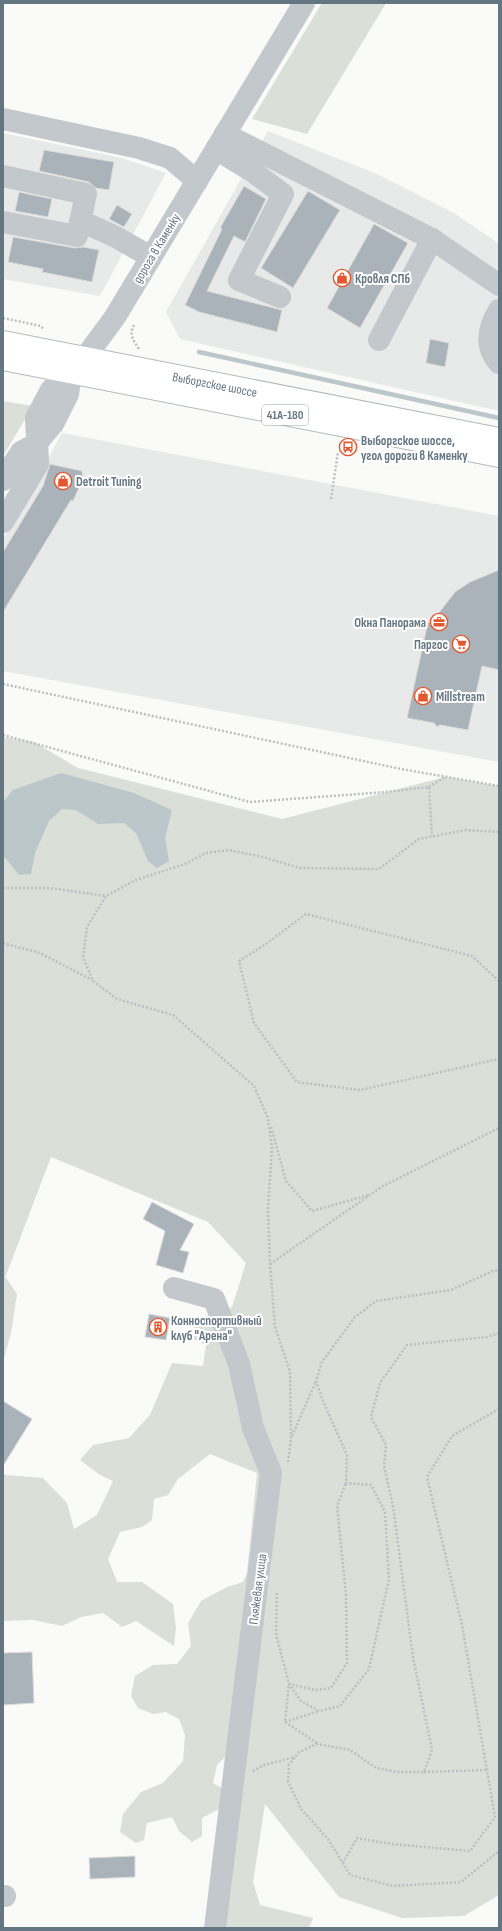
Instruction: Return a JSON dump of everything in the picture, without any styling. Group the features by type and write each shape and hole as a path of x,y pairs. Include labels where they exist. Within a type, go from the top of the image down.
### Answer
{"main road":[{"name":"Выборгское шоссе","path":"3,342 78,366 499,456"},
{"name":"Выборгское шоссе","path":"3,359 78,366 499,439"}],"street":[{"name":"дорога в Каменку","path":"3,522 38,464 36,418 51,390 78,366 115,318 304,3"},
{"path":"3,119 139,148 170,158 197,181"},
{"path":"221,142 432,239 499,285"},
{"path":"221,142 252,171 284,194 238,280 280,297"},
{"path":"3,176 86,194 77,236 3,222"},
{"path":"80,220 116,236 151,257"},
{"path":"379,340 432,239"},
{"path":"499,310 491,323 488,340 493,356 499,363"},
{"path":"3,480 21,452 36,444"},
{"name":"Пляжевая улица","path":"174,1288 214,1299 239,1364 253,1428 271,1473 215,1928"}],"path":[{"path":"3,318 41,326 47,337"},
{"path":"134,324 131,332 132,339 143,353"},
{"path":"331,499 338,452"},
{"path":"3,684 401,769 499,786"},
{"path":"3,736 250,802 429,787 445,777"},
{"path":"429,787 432,836"},
{"path":"93,981 83,957 87,927 106,896 136,880 185,864 206,853 229,850 263,857 300,868 379,869 419,839 466,830 499,832"},
{"path":"3,888 50,888 106,896"},
{"path":"499,981 472,956 306,914 266,944 239,961 254,1023 296,1082 360,1090 499,1059"},
{"path":"3,944 40,953 93,981 117,999 173,1014 254,1086 268,1118 286,1181 312,1211 371,1194"},
{"path":"268,1118 272,1148 268,1208 270,1264 276,1327 290,1372 291,1439 287,1468"},
{"path":"270,1264 383,1186 499,1128"},
{"path":"291,1439 316,1381 322,1362 354,1318 376,1301 451,1290 493,1271 499,1270"},
{"path":"424,1772 432,1750 413,1657 394,1506 384,1466 386,1445 371,1417 380,1383 408,1345 487,1337 499,1333"},
{"path":"289,1684 315,1690 331,1688 347,1663 346,1595 337,1506 346,1483 347,1455 323,1401 316,1381"},
{"path":"342,1863 357,1838 391,1844 470,1851 495,1817 462,1625 427,1477 452,1436 499,1409"},
{"path":"285,1722 340,1706 369,1669 388,1579 385,1512 371,1484 346,1483"},
{"path":"277,1588 276,1634 289,1684 285,1722"},
{"path":"289,1684 301,1701 319,1711"},
{"path":"285,1722 317,1744 350,1750 376,1768 397,1772 487,1770"},
{"path":"317,1744 299,1752 288,1765 288,1781 301,1810 328,1839 350,1875 393,1886 461,1882 499,1850"},
{"path":"233,1782 264,1765 295,1757"}],"shaded area":[{"path":"322,3 386,3 307,134 252,119"},
{"name":"Кровля СПб","path":"268,131 377,174 454,213 499,244 499,411 180,339 166,312"},
{"path":"3,133 122,158 166,173 100,296 3,279"},
{"path":"3,401 33,406 3,456"},
{"path":"62,433 499,516 499,762 3,671 3,540"},
{"path":"3,737 34,742 78,768 282,819 445,777 499,786 499,1895 464,1916 402,1918 339,1897 265,1804 253,1882 260,1905 313,1918 309,1928 226,1928 226,1756 217,1765 213,1783 223,1789 223,1807 202,1818 202,1836 192,1842 179,1831 172,1817 147,1823 144,1840 136,1843 120,1832 123,1814 141,1792 163,1783 183,1761 185,1735 179,1719 166,1712 153,1714 138,1708 131,1696 135,1676 153,1665 177,1664 191,1646 188,1623 201,1601 227,1587 243,1582 247,1573 257,1473 210,1454 178,1479 168,1495 154,1499 152,1520 142,1527 120,1532 108,1559 117,1582 142,1582 173,1604 176,1628 174,1646 136,1621 122,1627 103,1613 81,1617 62,1626 33,1620 3,1621 3,1473 6,1475 43,1478 67,1503 74,1529 97,1515 113,1481 100,1475 80,1460 93,1445 129,1438 150,1415 172,1363 203,1366 206,1345 189,1337 198,1320 232,1307 246,1263 208,1222 51,1157 5,1278 17,1294 11,1333 3,1362"},
{"path":"61,773 134,793 172,810 165,838 169,861 157,868 148,861 136,833 124,823 98,824 76,810 62,809 49,821 35,853 31,874 19,875 3,855 3,802 13,790"}],"building":[{"path":"44,150 114,162 109,190 96,188 89,182 39,171"},
{"path":"244,186 266,199 245,242 234,236 207,291 282,310 277,332 199,312 185,305 222,229 220,228"},
{"path":"308,191 340,210 293,288 261,268"},
{"path":"19,192 52,199 48,217 15,211"},
{"path":"117,205 132,214 124,227 109,219"},
{"path":"374,224 408,243 360,328 327,308"},
{"path":"13,237 75,248 83,247 99,250 92,282 42,272 43,269 8,262"},
{"path":"430,339 449,343 445,367 426,363"},
{"path":"50,464 82,471 83,479 73,501 71,500 3,612 3,552 43,486"},
{"name":"Паргос","path":"499,570 499,670 482,666 468,730 440,725 437,727 434,723 407,718 428,622 431,623 455,592 470,582"},
{"path":"152,1202 194,1224 180,1250 189,1252 183,1273 156,1265 165,1231 143,1219"},
{"name":"Конноспортивный клуб \"Арена\"","path":"149,1314 170,1318 166,1340 145,1337"},
{"path":"3,1401 32,1419 3,1466"},
{"path":"32,1652 34,1703 3,1705 3,1653"},
{"path":"135,1856 135,1877 90,1879 89,1858"}],"waterway":[{"path":"199,352 499,418"}],"place":[{"name":"Кровля СПб","path":"342,278"},
{"name":"Выборгское шоссе, угол дороги в Каменку","path":"348,447"},
{"name":"Detroit Tuning","path":"63,481"},
{"name":"Окна Панорама","path":"439,622"},
{"name":"Паргос","path":"461,644"},
{"name":"Millstream","path":"423,696"},
{"name":"Конноспортивный клуб \"Арена\"","path":"158,1327"}]}
